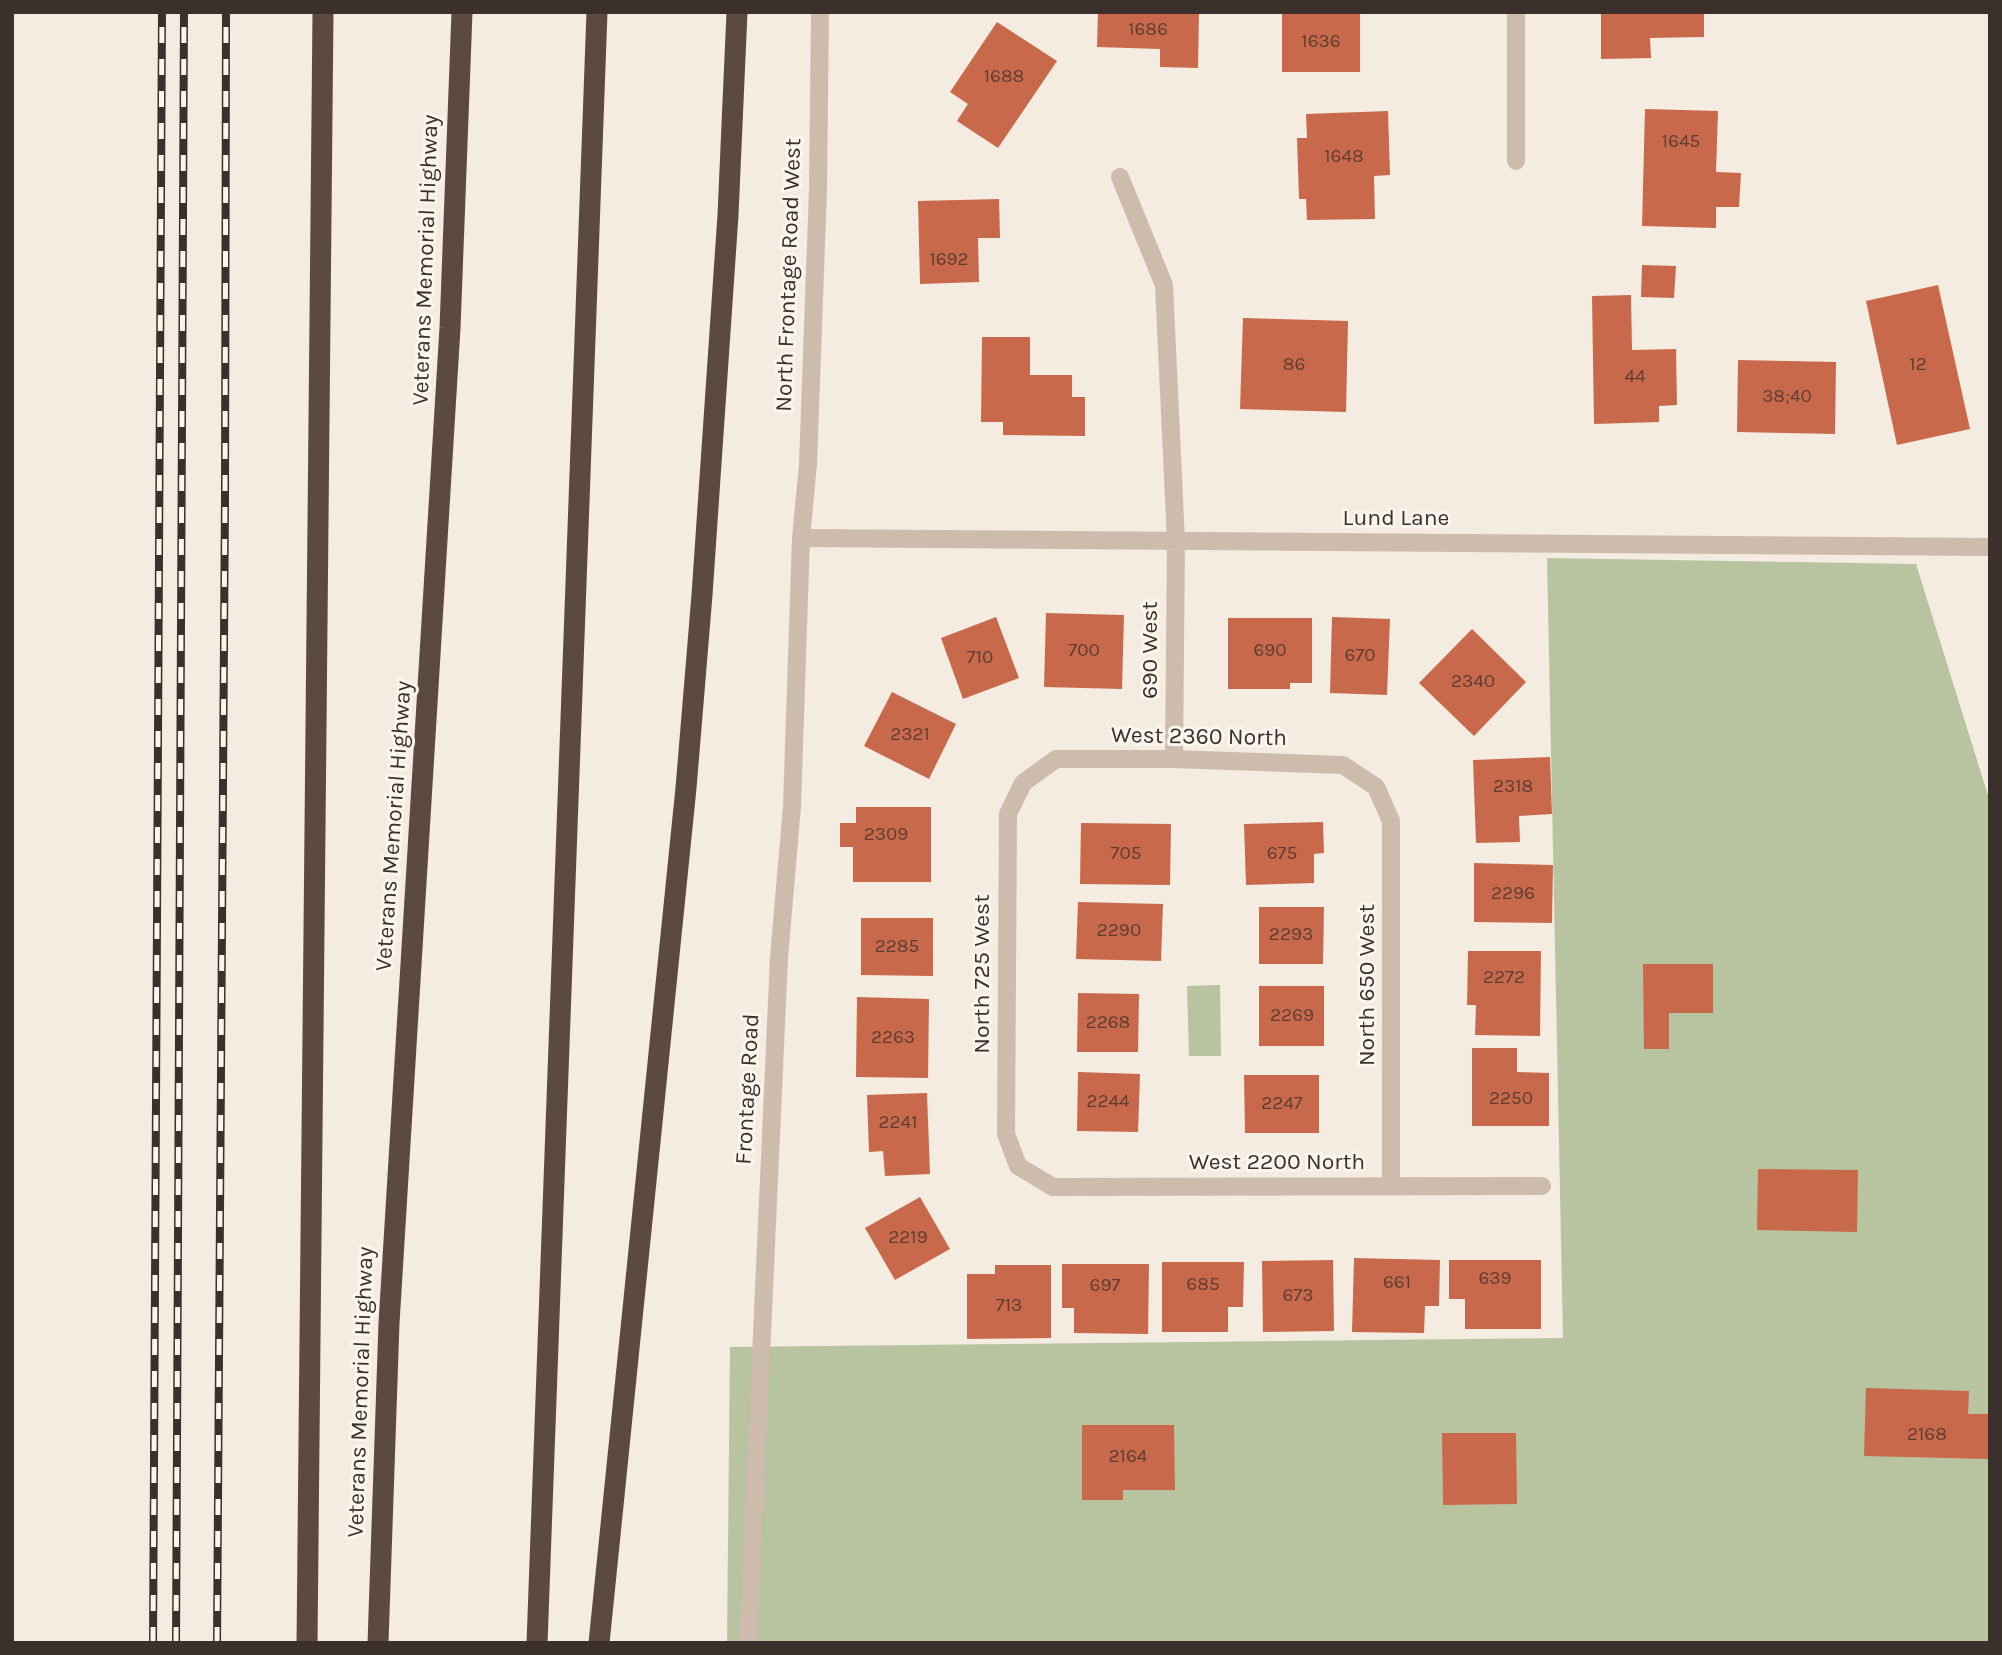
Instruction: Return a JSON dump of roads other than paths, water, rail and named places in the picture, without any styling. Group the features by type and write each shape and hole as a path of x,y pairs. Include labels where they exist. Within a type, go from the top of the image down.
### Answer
{"highway":[{"path":"307,1643 323,12"},
{"name":"Veterans Memorial Highway","path":"378,1643 389,1323 450,328 462,12"},
{"path":"537,1643 597,12"},
{"path":"599,1643 688,774 729,215 737,12"}],"street":[{"name":"North Frontage Road West","path":"801,538 808,464 814,330 820,12"},
{"path":"1516,12 1516,161"},
{"name":"690 West","path":"1120,177 1164,285 1176,541 1174,760"},
{"name":"Lund Lane","path":"801,538 1990,547"},
{"name":"Frontage Road","path":"748,1643 779,958 792,806 801,538"},
{"name":"West 2360 North","path":"1023,783 1056,760 1174,760 1343,765 1376,787"},
{"name":"North 725 West","path":"1018,1166 1006,1134 1008,814 1023,783"},
{"name":"North 650 West","path":"1376,787 1391,821 1391,1186"},
{"name":"West 2200 North","path":"1018,1166 1054,1187 1542,1186"}],"railway":[{"path":"153,1643 162,12"},
{"path":"176,1643 184,12"},
{"path":"217,1643 226,12"}]}
